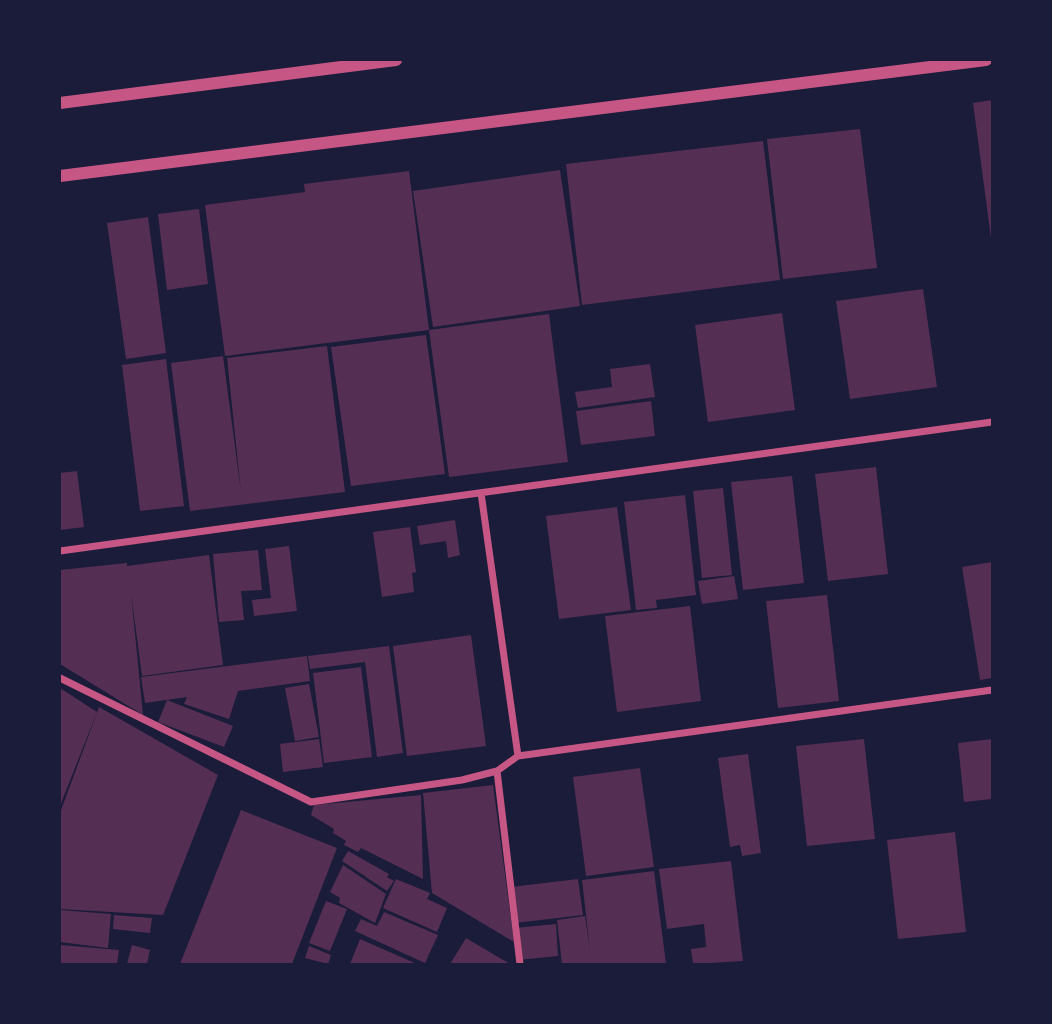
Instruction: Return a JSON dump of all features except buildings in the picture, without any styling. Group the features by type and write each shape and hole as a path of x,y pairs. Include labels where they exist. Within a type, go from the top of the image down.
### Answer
{"street":[{"path":"60,103 396,60"},
{"path":"60,176 986,60"},
{"path":"60,551 992,422"},
{"path":"481,493 518,756"},
{"path":"60,678 311,802 461,780 497,771 518,756 992,690"},
{"path":"497,771 520,964"}]}
